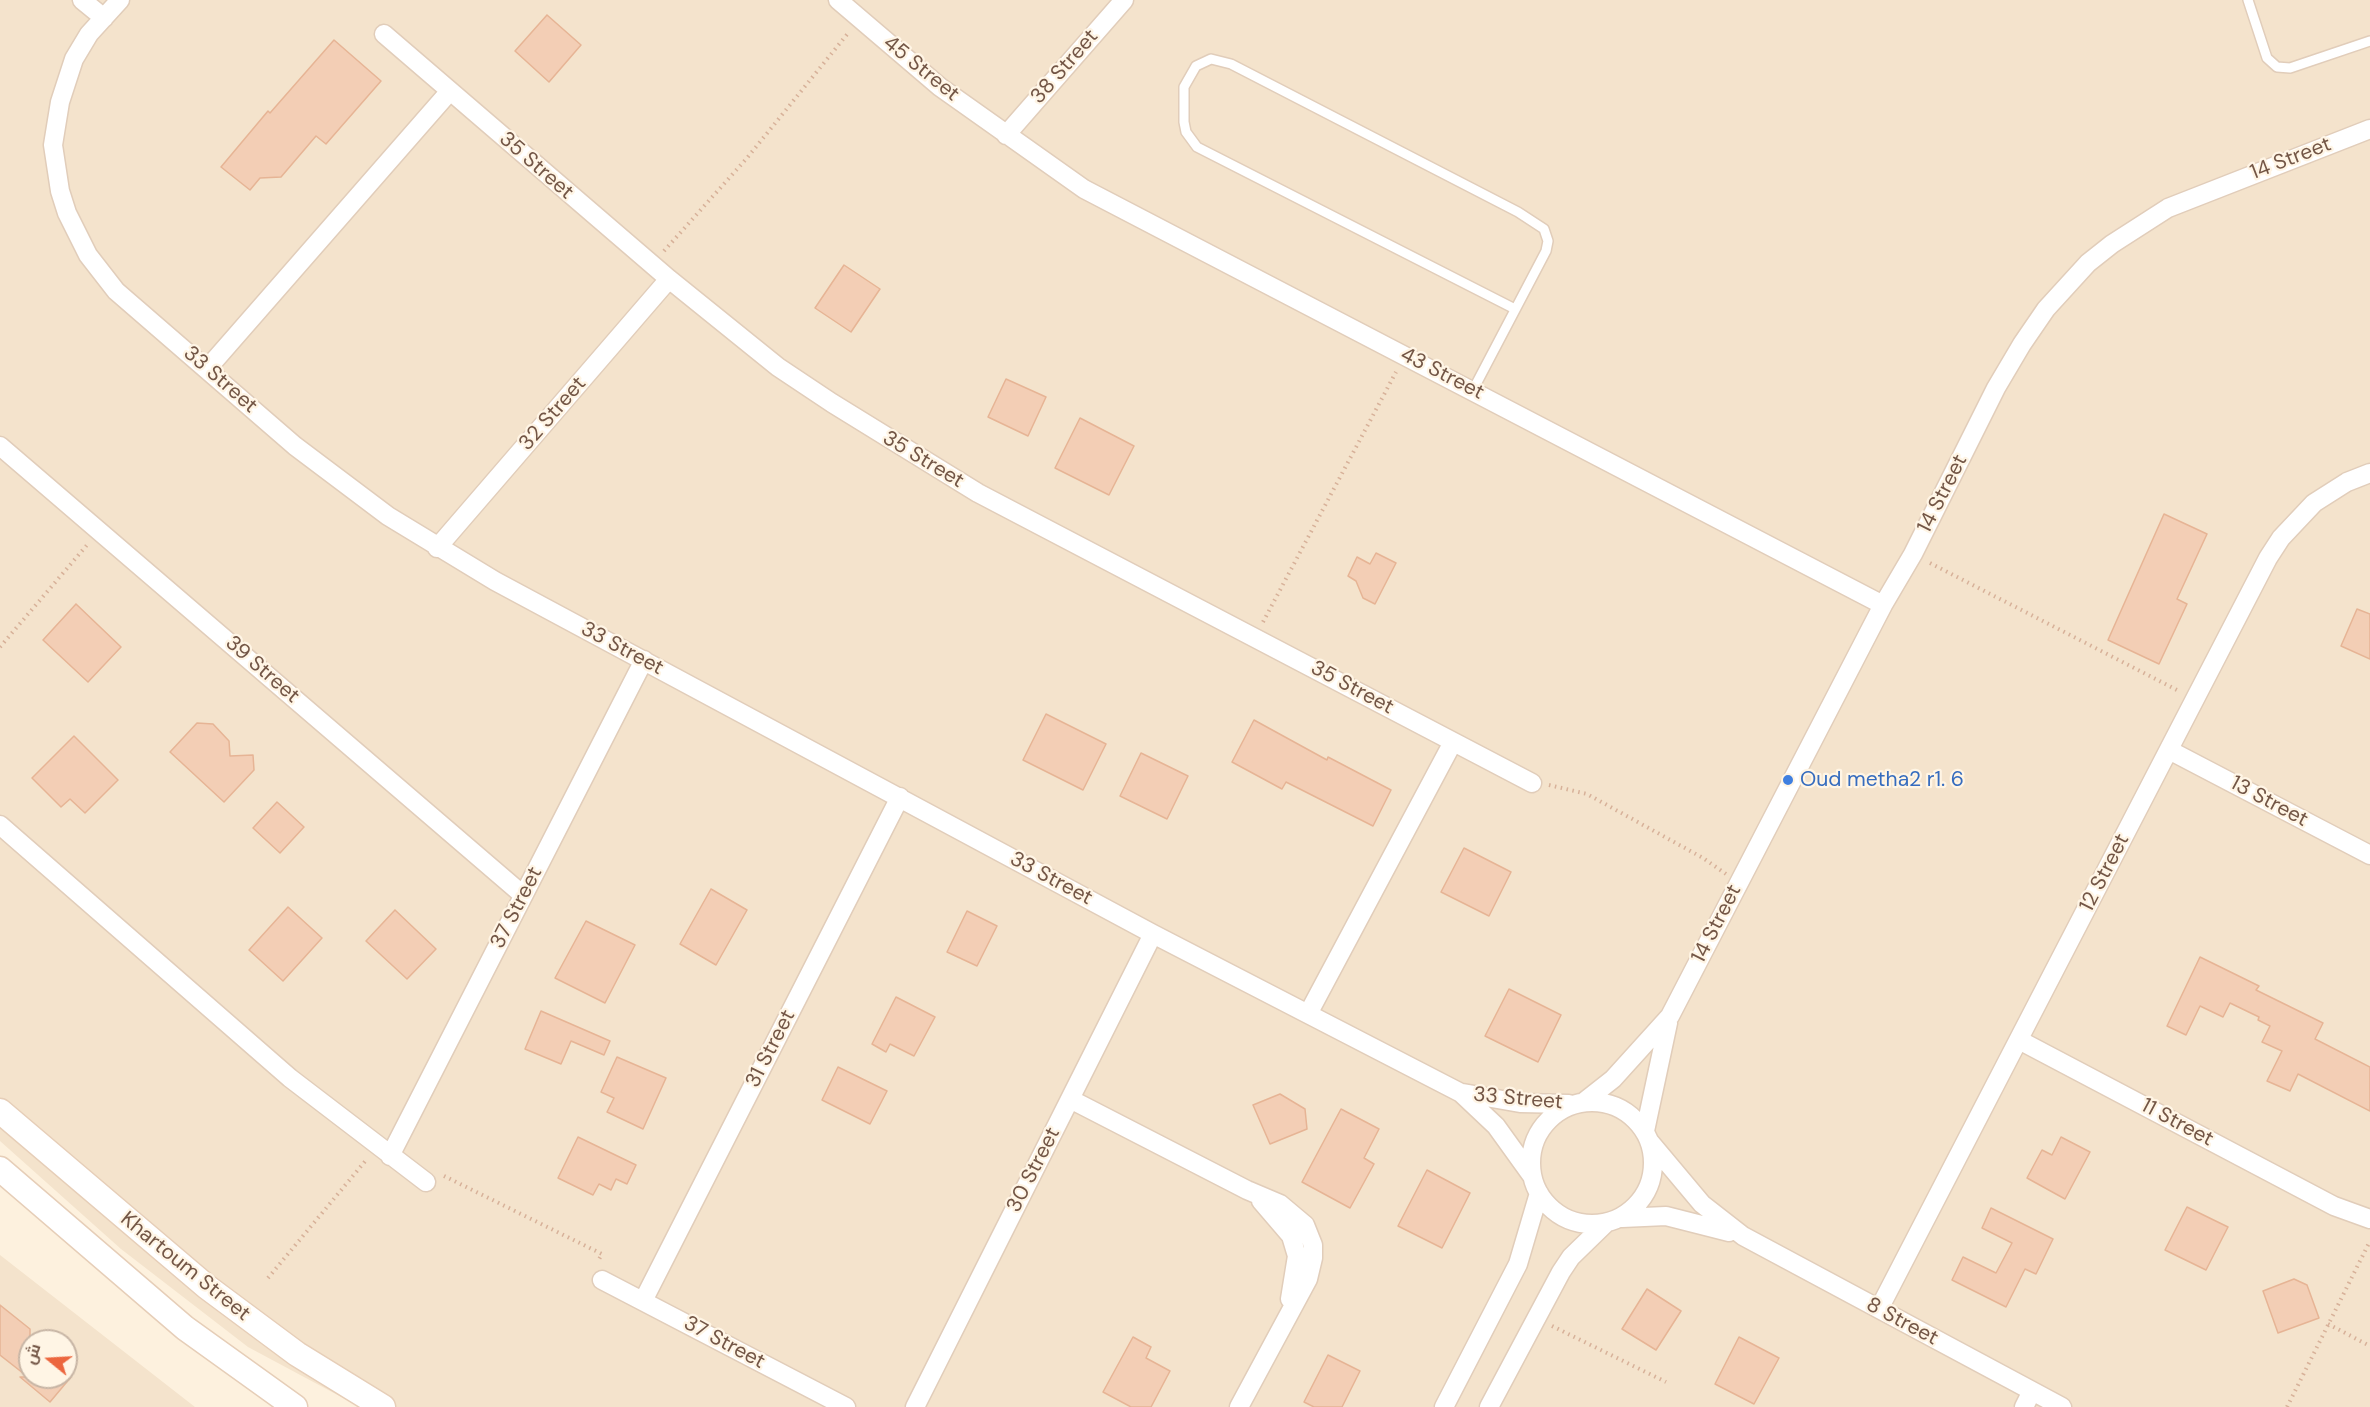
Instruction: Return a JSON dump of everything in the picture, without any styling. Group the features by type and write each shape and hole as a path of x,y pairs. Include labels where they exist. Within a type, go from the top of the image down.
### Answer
{"main road":[{"name":"Khartoum Street","path":"0,1111 207,1287 297,1354 383,1407"},
{"name":"Khartoum Street","path":"0,1168 185,1328 295,1407"}],"street":[{"path":"82,0 104,18"},
{"name":"33 Street","path":"120,0 89,34 74,59 60,102 53,146 60,191 76,234 101,273 116,291 340,482 436,548 1153,934 1461,1093 1496,1126 1536,1185"},
{"name":"45 Street","path":"838,0 940,87 1006,135"},
{"name":"38 Street","path":"1006,135 1124,0"},
{"name":"35 Street","path":"384,34 651,264 778,368 932,466 988,498 1256,636 1532,783"},
{"path":"207,369 450,91"},
{"name":"14 Street","path":"1579,1102 1613,1079 1670,1016 1883,605 1913,554 1996,388 2046,309 2088,264 2139,225 2168,208 2370,129"},
{"name":"43 Street","path":"1006,135 1057,171 1118,208 1473,390 1883,605"},
{"name":"32 Street","path":"436,548 669,279"},
{"name":"39 Street","path":"0,446 523,895"},
{"name":"12 Street","path":"1879,1309 2281,538 2314,503 2347,482 2370,473"},
{"name":"37 Street","path":"384,1151 523,895 644,660"},
{"path":"1308,1014 1452,742"},
{"name":"13 Street","path":"2169,750 2370,855"},
{"name":"31 Street","path":"643,1301 900,797"},
{"path":"0,825 237,1034 384,1151 433,1182"},
{"name":"30 Street","path":"915,1407 1153,934"},
{"name":"14 Street","path":"1648,1136 1670,1016"},
{"name":"11 Street","path":"2019,1040 2334,1206"},
{"name":"33 Street","path":"1461,1093 1520,1103 1579,1102"},
{"path":"1070,1099 1247,1190 1261,1200 1291,1236 1297,1256 1285,1321 1239,1407"},
{"path":"1489,1407 1535,1318 1570,1257 1612,1221 1632,1209 1648,1187 1654,1160 1648,1136 1634,1117 1619,1107 1602,1102 1579,1102 1557,1112 1540,1132 1531,1158 1536,1185 1549,1206 1575,1222 1612,1221"},
{"name":"8 Street","path":"1648,1136 1702,1204 1743,1236 1879,1309 2028,1399 2062,1407"},
{"path":"1444,1407 1518,1264 1536,1185"},
{"path":"2334,1206 2370,1219"},
{"path":"2334,1206 2370,1230"},
{"name":"8 Street","path":"1612,1221 1633,1215 1675,1217 1743,1236"},
{"name":"37 Street","path":"599,1272 643,1301 846,1407"}],"lane":[{"path":"2248,0 2267,58 2277,67 2290,68 2370,41"},
{"path":"1473,390 1515,309 1547,246 1547,236 1539,224 1231,64 1221,60 1203,62 1196,66 1184,87 1186,132 1191,141 1206,153 1515,309"}],"path":[{"path":"651,264 747,158 860,19"},
{"path":"1256,636 1405,355"},
{"path":"0,647 99,531"},
{"path":"1913,554 2195,700"},
{"path":"1532,783 1587,794 1703,858 1739,882"},
{"path":"268,1278 384,1151"},
{"path":"433,1182 444,1176 602,1254 599,1272"},
{"path":"2286,1407 2370,1241"},
{"path":"1535,1318 1666,1382"},
{"path":"2328,1324 2370,1346"}],"shaded area":[{"path":"0,0 2370,0 2370,1407 360,1407 248,1347 121,1249 0,1141"},
{"path":"0,1255 195,1407 0,1407"}],"building":[{"path":"547,15 581,45 549,82 515,51"},
{"path":"334,40 381,81 326,144 316,136 281,177 260,178 250,190 221,167 268,111 270,113"},
{"path":"844,265 880,289 851,332 815,308"},
{"path":"1006,379 1046,397 1028,436 988,417"},
{"path":"1080,418 1134,446 1109,495 1055,468"},
{"path":"2164,514 2207,534 2177,599 2187,604 2159,664 2108,640"},
{"path":"1376,553 1396,563 1375,604 1363,598 1356,581 1348,576 1357,557 1370,564"},
{"path":"76,604 121,647 88,682 43,640"},
{"path":"2357,609 2370,614 2370,659 2341,646"},
{"path":"1046,714 1106,744 1083,790 1023,760"},
{"path":"1254,720 1327,760 1328,757 1391,790 1373,826 1286,782 1282,789 1232,762"},
{"path":"197,723 213,724 229,741 230,756 253,755 254,770 224,802 170,752"},
{"path":"74,736 118,780 85,813 70,799 61,807 32,778"},
{"path":"1141,753 1188,776 1167,819 1120,796"},
{"path":"277,802 304,827 280,853 253,828"},
{"path":"1464,848 1511,872 1489,916 1441,892"},
{"path":"711,889 747,910 716,965 680,944"},
{"path":"288,907 322,938 283,981 249,950"},
{"path":"395,910 436,949 407,979 366,941"},
{"path":"967,911 997,926 977,966 947,952"},
{"path":"586,921 635,945 605,1003 555,978"},
{"path":"2200,957 2259,986 2256,990 2323,1023 2315,1039 2370,1067 2370,1111 2298,1074 2290,1091 2267,1081 2282,1051 2262,1042 2270,1026 2258,1020 2259,1017 2230,1003 2223,1017 2200,1006 2186,1035 2167,1026"},
{"path":"1509,989 1561,1015 1538,1062 1485,1036"},
{"path":"896,997 935,1017 914,1056 890,1044 886,1052 872,1044"},
{"path":"541,1011 610,1041 604,1055 571,1041 561,1064 525,1049"},
{"path":"617,1057 666,1078 643,1129 607,1112 614,1098 601,1092"},
{"path":"838,1067 887,1091 870,1124 822,1100"},
{"path":"1280,1094 1305,1109 1307,1129 1270,1144 1253,1105"},
{"path":"1341,1109 1379,1129 1364,1158 1374,1164 1350,1208 1302,1182"},
{"path":"578,1137 636,1165 627,1184 616,1179 611,1190 599,1184 593,1195 558,1178"},
{"path":"2061,1137 2090,1152 2065,1199 2027,1178 2042,1150 2052,1155"},
{"path":"1427,1170 1470,1193 1442,1248 1398,1226"},
{"path":"2187,1207 2228,1227 2206,1270 2165,1250"},
{"path":"1991,1208 2053,1239 2036,1274 2025,1269 2006,1307 1952,1280 1963,1257 1996,1273 2012,1243 1982,1228"},
{"path":"2294,1279 2307,1285 2319,1318 2278,1333 2263,1291"},
{"path":"1647,1289 1681,1311 1656,1350 1622,1329"},
{"path":"0,1305 30,1329 18,1329 18,1369 0,1355"},
{"path":"1133,1337 1151,1347 1146,1358 1170,1371 1151,1407 1131,1407 1103,1392"},
{"path":"1739,1337 1779,1358 1754,1404 1715,1384"},
{"path":"1328,1355 1360,1371 1342,1407 1314,1407 1304,1402"},
{"path":"34,1389 61,1389 50,1402"}],"place":[{"name":"Oud metha2 r1. 6","path":"1788,780"}]}
